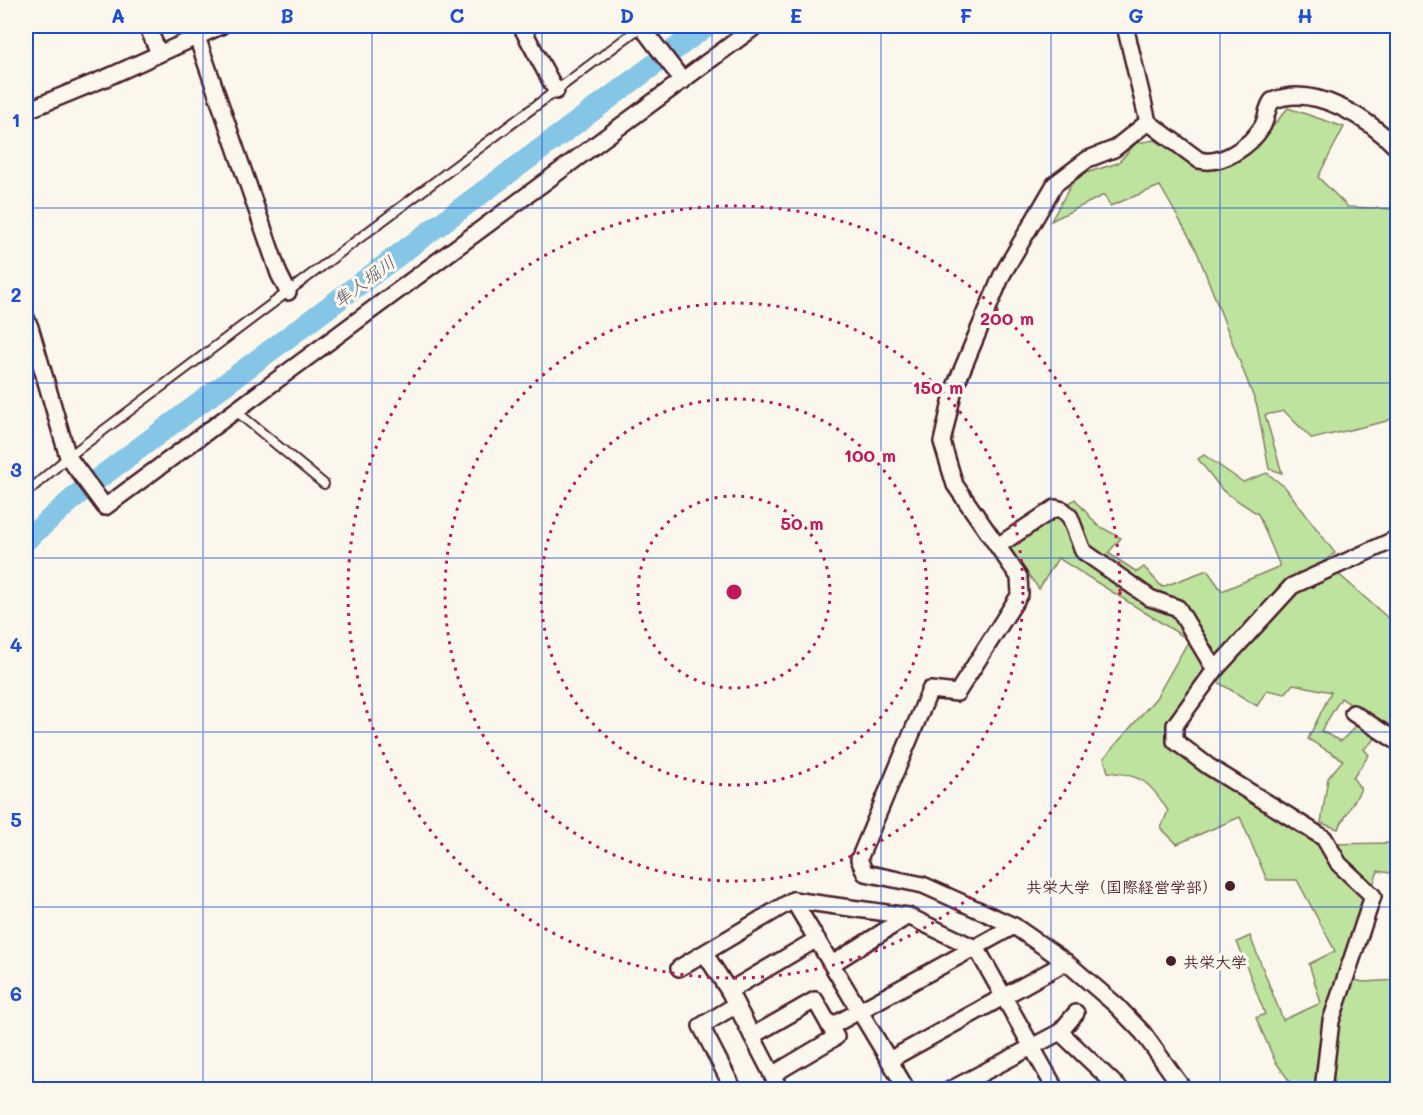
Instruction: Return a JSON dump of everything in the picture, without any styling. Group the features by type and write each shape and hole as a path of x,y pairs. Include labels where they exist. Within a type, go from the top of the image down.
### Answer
{"street":[{"path":"147,26 159,53"},
{"path":"26,108 35,107 108,77 221,26"},
{"path":"521,26 556,91"},
{"path":"642,26 683,81"},
{"path":"26,318 68,457 105,507 237,412 756,26"},
{"path":"1125,26 1148,122 1199,160 1207,162 1243,149 1264,125 1272,101 1296,97 1335,105 1375,129 1398,149"},
{"path":"197,37 279,274 288,292"},
{"path":"1148,122 1113,149 1088,159 1055,184 1002,275 954,389 942,442 955,485 1019,577 1020,594 957,693 930,690 859,859 865,873 922,885 1014,926 1066,962 1116,1005 1143,1033 1184,1089"},
{"path":"999,546 1055,508 1063,510 1070,517 1083,551 1150,598 1178,608 1215,670"},
{"path":"1323,1089 1331,1021 1373,896 1339,864 1324,838 1208,766 1174,741 1175,725 1215,670 1292,586 1398,538"},
{"path":"1353,713 1398,742"},
{"path":"793,900 907,1089"},
{"path":"679,968 793,900 908,916 977,949 1056,1089"},
{"path":"832,964 908,916"},
{"path":"830,1026 977,949 1014,926"},
{"path":"729,991 817,939"},
{"path":"705,954 729,991 780,1089"},
{"path":"889,1060 1066,962"},
{"path":"752,1036 815,1000 836,1037 772,1075"},
{"path":"734,1089 701,1026 736,1005"},
{"path":"950,1089 1060,1032 1076,1012"},
{"path":"1060,1032 1122,1089"}],"lane":[{"path":"26,493 68,457 642,26"},
{"path":"237,412 324,484"}],"green space":[{"path":"1288,108 1344,127 1318,177 1348,207 1395,209 1398,238 1397,415 1387,421 1312,439 1284,411 1265,415 1282,473 1269,469 1257,406 1196,249 1160,186 1110,206 1104,195 1051,221 1076,176 1118,163 1136,143 1155,140 1197,167 1259,143"},
{"path":"1204,455 1243,482 1267,473 1285,487 1335,553 1324,561 1397,626 1397,718 1387,728 1341,698 1321,731 1341,741 1359,723 1378,736 1364,749 1369,755 1353,778 1361,789 1338,829 1321,823 1328,778 1343,760 1308,739 1331,692 1293,684 1285,694 1267,690 1257,706 1203,673 1178,708 1166,741 1322,844 1397,843 1397,874 1378,871 1350,949 1336,977 1364,982 1397,980 1397,1089 1295,1089 1275,1061 1256,1018 1265,1014 1237,942 1250,936 1283,1020 1321,1003 1309,964 1335,951 1297,880 1267,880 1240,817 1177,844 1161,828 1168,811 1156,793 1137,778 1108,772 1104,758 1156,698 1189,640 1058,558 1039,589 1009,549 1075,499 1097,525 1121,538 1108,553 1137,572 1144,567 1162,587 1207,570 1222,591 1280,566 1258,514 1223,491 1198,459"}],"waterway":[{"name":"隼人堀川","path":"26,540 83,490 706,26"}],"place":[{"name":"共栄大学（国際経営学部）","path":"1230,886"},
{"name":"共栄大学","path":"1171,961"}]}
